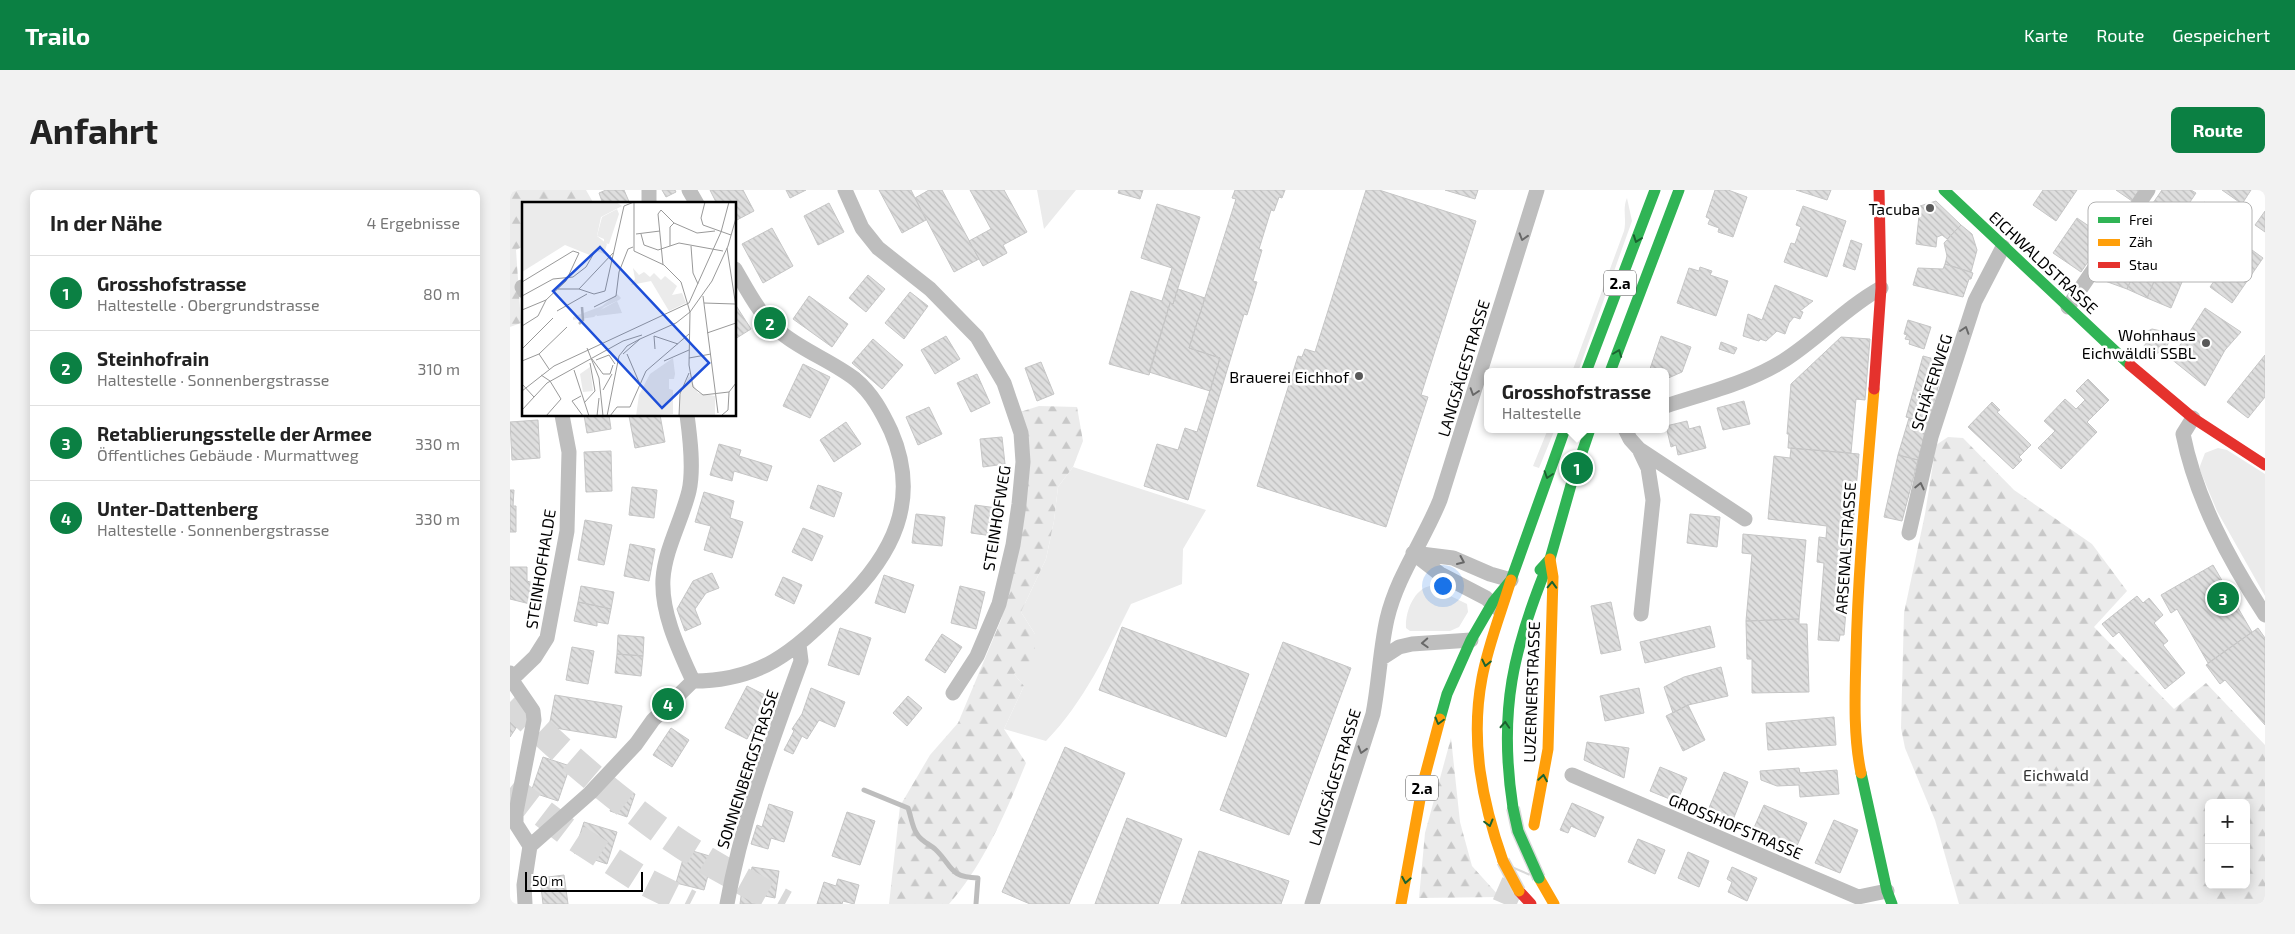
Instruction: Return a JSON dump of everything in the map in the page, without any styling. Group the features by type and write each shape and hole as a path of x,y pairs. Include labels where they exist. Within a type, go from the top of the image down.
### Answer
{"main road":[{"name":"2.a","path":"1612,368 1679,190"},
{"name":"ARSENALSTRASSE","path":"1880,190 1881,288 1857,596 1855,687 1857,754 1890,897"},
{"name":"EICHWALDSTRASSE","path":"1944,190 2129,364 2193,418 2265,465"},
{"name":"2.a","path":"1587,368 1652,191"},
{"name":"2.a","path":"1401,904 1424,783 1439,718 1454,675 1493,602 1523,578 1528,536 1563,433"},
{"path":"1554,904 1539,878 1518,831 1506,777 1504,746 1509,689 1518,644 1534,596 1550,559 1571,484 1589,433"},
{"path":"1523,904 1519,891 1502,861 1492,834 1479,780 1476,724 1486,661 1500,616 1523,578 1550,559"},
{"name":"LUZERNERSTRASSE","path":"1534,825 1548,749 1553,577 1550,559"},
{"path":"1519,891 1531,904"}],"street":[{"path":"689,190 696,202"},
{"name":"STEINHOFWEG","path":"844,190 862,228 878,248 930,289 977,337 1004,384 1021,433 1023,462 1019,504 1013,545 999,604 977,656 953,693"},
{"name":"LANGSÄGESTRASSE","path":"1312,904 1348,795 1375,703 1388,618 1401,580 1413,554 1431,524 1440,500 1537,190"},
{"path":"2140,202 2148,190"},
{"path":"1652,191 1662,204 1667,220"},
{"name":"SCHÄFERWEG","path":"1909,533 1931,437 1975,301 2003,247"},
{"name":"SONNENBERGSTRASSE","path":"693,681 728,678 763,668 799,646 846,600 874,568 893,536 903,508 902,473 897,446 880,406 855,380 784,336 770,323 759,309 736,271"},
{"path":"2068,307 2088,278"},
{"path":"1669,405 1740,382 1783,361 1852,305 1881,288"},
{"name":"STEINHOFHALDE","path":"510,678 535,657 546,638 567,531 570,452 562,416"},
{"path":"525,904 524,885 530,846 590,794 636,744 654,720 693,681 679,652 665,604 663,579 689,489 691,439 687,416"},
{"path":"2193,418 2183,434 2190,465 2207,510 2250,592 2265,615"},
{"path":"1627,433 1639,449 1745,518"},
{"path":"1639,449 1648,468 1653,500 1642,614"},
{"path":"1413,554 1453,558 1490,574 1523,578"},
{"path":"1413,554 1440,574 1493,602 1500,616"},
{"path":"1382,658 1399,647 1412,644 1471,640"},
{"name":"SONNENBERGSTRASSE","path":"726,904 733,867 761,772 801,661 799,646"},
{"path":"510,678 533,711 534,720 516,812 516,824 530,846"},
{"name":"GROSSHOFSTRASSE","path":"1572,775 1858,896 1890,897"}],"green space":[{"path":"510,190 586,190 593,202 522,202 522,247 516,250 521,323 510,327"},
{"path":"1037,190 1076,190 1044,229"},
{"path":"1627,198 1632,221 1579,368 1573,368 1624,231"},
{"path":"1039,406 1077,407 1083,441 1073,467 1058,487 1054,521 1046,559 1021,612 1035,634 1035,657 1014,674 1024,686 1004,729 1026,763 993,837 973,872 949,904 889,904 900,806 930,755 958,723 1001,620 1015,563 1017,413"},
{"path":"1546,433 1553,433 1539,468 1533,466"},
{"name":"Eichwald","path":"1948,437 1963,438 2014,490 2092,544 2127,591 2094,627 2174,709 2206,683 2265,745 2265,904 1959,904 1935,820 1905,748 1901,728 1904,613 1925,514 1936,445"},
{"path":"2218,448 2227,450 2265,474 2265,596 2217,511 2200,470 2205,453"},
{"path":"1073,467 1206,510 1183,549 1182,584 1131,604 1094,676 1072,710 1046,741 1004,729 1024,686 1014,674 1035,634 1021,612 1046,559 1054,521 1058,487"},
{"path":"1430,586 1467,604 1468,612 1459,627 1450,631 1410,631 1406,628 1407,615 1415,596 1424,588"},
{"path":"1451,738 1460,822 1472,866 1500,897 1419,898 1425,833"}],"building":[{"path":"606,190 624,190 629,202 602,202 599,193"},
{"path":"662,190 675,190 676,192 666,197"},
{"path":"710,190 743,190 754,211 736,220 736,202 716,202"},
{"path":"786,190 806,190 790,198"},
{"path":"879,190 911,190 926,220 902,233"},
{"path":"929,190 942,190 979,259 954,272 915,198"},
{"path":"970,190 1004,190 1027,232 1003,245 1007,253 983,266 969,241 991,229"},
{"path":"1119,190 1143,190 1140,199 1118,193"},
{"path":"1235,190 1285,190 1282,198 1279,197 1274,211 1271,210 1259,249 1262,250 1253,281 1257,282 1247,315 1244,314 1188,500 1144,486 1157,444 1178,450 1185,428 1197,432 1220,358 1189,348 1236,199 1232,198"},
{"name":"Brauerei Eichhof","path":"1366,190 1379,190 1476,221 1421,395 1428,397 1386,527 1257,486 1298,356 1302,357 1305,349 1315,352"},
{"path":"1445,190 1478,190 1475,199"},
{"path":"1715,190 1728,190 1747,197 1733,237 1718,232 1719,228 1708,224 1710,219 1706,217"},
{"path":"1796,190 1831,190 1827,200"},
{"path":"2043,190 2077,190 2056,221 2033,205"},
{"path":"2116,190 2139,190 2132,201"},
{"path":"2162,190 2191,190 2196,193 2190,202 2154,202"},
{"path":"2222,190 2251,190 2243,202 2239,202"},
{"path":"1936,201 1961,225 1947,239 1942,235 1937,237 1936,247 1916,244 1920,206"},
{"path":"829,203 844,232 818,245 804,216"},
{"path":"1157,204 1200,217 1173,304 1170,303 1149,375 1109,364 1131,291 1162,301 1172,268 1141,258"},
{"path":"1803,206 1846,221 1827,277 1784,262 1791,243 1795,244 1801,227 1796,225"},
{"path":"2265,211 2265,232 2255,225"},
{"path":"2077,218 2088,225 2088,262 2081,272 2053,253"},
{"path":"1961,225 1972,234 1977,250 1971,272 1945,264 1947,256 1944,243"},
{"path":"772,228 793,266 763,283 742,244"},
{"path":"1851,240 1862,244 1855,270 1843,266"},
{"path":"2252,250 2263,258 2252,274"},
{"path":"1945,264 1973,273 1963,297 1913,285 1918,268 1943,269"},
{"path":"1700,267 1712,271 1710,275 1728,281 1716,316 1677,303 1689,268 1699,271"},
{"path":"868,275 885,289 866,312 849,298"},
{"path":"2108,282 2130,282 2127,289"},
{"path":"2130,282 2154,282 2147,298 2127,289"},
{"path":"2154,282 2182,282 2171,308 2147,298"},
{"path":"2213,282 2246,282 2232,303 2210,287"},
{"path":"1775,285 1813,301 1800,311 1803,312 1800,319 1794,317 1789,323 1785,334 1777,331 1766,341 1743,336 1748,314 1762,320"},
{"path":"1178,289 1205,298 1189,348 1220,358 1210,391 1149,372 1170,303 1173,304"},
{"path":"910,292 928,306 904,339 885,323"},
{"path":"809,296 848,324 832,347 793,319"},
{"path":"736,306 751,329 736,338"},
{"name":"Wohnhaus Eichwäldli SSBL","path":"2205,308 2241,332 2225,350 2205,386 2170,358"},
{"path":"1908,320 1931,327 1924,349 1909,344 1910,340 1905,339 1907,335 1904,334"},
{"path":"2152,329 2167,335 2169,342 2165,349 2154,355 2147,353 2144,346 2147,342 2146,332"},
{"path":"946,336 960,359 935,374 921,350"},
{"path":"1661,336 1691,347 1682,372 1669,378 1669,368 1650,368"},
{"path":"1841,337 1870,339 1865,400 1856,399 1851,453 1788,448 1789,434 1787,434 1791,384"},
{"path":"873,339 903,365 882,389 852,363"},
{"path":"1721,342 1737,348 1734,354 1719,349"},
{"path":"2265,355 2265,397 2248,418 2227,402"},
{"path":"1923,356 1945,362 1928,423 1906,417"},
{"path":"1041,362 1054,394 1037,401 1025,368"},
{"path":"803,364 830,377 810,418 783,406"},
{"path":"977,374 990,403 971,412 957,383"},
{"path":"2088,379 2109,400 2087,422 2097,432 2061,469 2038,448 2055,431 2044,421 2065,399 2076,409 2085,400 2076,391"},
{"path":"1744,401 1750,424 1723,430 1717,408"},
{"path":"1992,402 2000,410 1997,412 2031,445 2019,457 2022,460 2013,469 1968,427"},
{"path":"929,407 942,434 918,445 906,417"},
{"path":"584,416 609,416 611,429 587,433"},
{"path":"629,416 660,416 665,442 635,448"},
{"path":"1909,418 1928,423 1918,460 1898,455"},
{"path":"538,420 540,458 512,460 510,422"},
{"path":"1687,421 1689,429 1700,426 1706,448 1678,455 1676,445 1671,447 1668,433 1669,425"},
{"path":"846,422 861,444 834,462 820,440"},
{"path":"1002,437 1005,464 983,467 980,439"},
{"path":"719,444 741,450 739,456 772,466 767,481 734,471 732,481 710,475"},
{"path":"1791,448 1859,454 1844,635 1840,635 1839,641 1818,640 1824,563 1817,562 1819,537 1826,538 1827,526 1768,519 1774,456 1790,458"},
{"path":"611,451 612,491 586,492 584,452"},
{"path":"1898,455 1918,460 1902,521 1884,517"},
{"path":"818,485 842,493 834,517 810,508"},
{"path":"632,487 657,490 654,518 629,515"},
{"path":"510,490 514,490 513,506 516,506 516,532 510,532"},
{"path":"704,492 734,501 730,518 743,522 732,558 704,550 711,526 695,522"},
{"path":"975,505 1004,509 1000,537 971,533"},
{"path":"916,514 945,517 942,546 912,543"},
{"path":"1690,514 1720,517 1717,547 1687,543"},
{"path":"585,520 612,525 604,565 578,560"},
{"path":"803,528 823,536 812,561 792,552"},
{"path":"1743,534 1806,540 1799,619 1746,621 1752,554 1742,553"},
{"path":"630,544 655,549 649,581 624,576"},
{"path":"2213,565 2252,632 2208,663 2177,609 2171,613 2161,595"},
{"path":"510,567 527,567 527,581 536,584 530,604 510,599"},
{"path":"712,573 719,588 706,593 695,609 701,624 685,631 677,609 693,581"},
{"path":"884,575 914,585 905,613 875,603"},
{"path":"783,577 802,585 794,604 775,595"},
{"path":"581,586 614,592 611,609 578,602"},
{"path":"960,586 985,592 976,629 951,623"},
{"path":"2137,596 2143,603 2149,598 2163,615 2154,623 2168,641 2163,645 2185,673 2165,689 2119,632 2113,637 2102,624"},
{"path":"578,602 611,609 608,624 597,622 597,626 574,621"},
{"path":"1611,602 1621,650 1601,654 1591,606"},
{"path":"1799,619 1799,624 1807,624 1809,692 1752,693 1752,659 1747,659 1746,621"},
{"path":"1710,626 1715,647 1645,663 1640,642"},
{"path":"1122,627 1249,674 1226,737 1099,690"},
{"path":"840,628 871,638 859,675 828,665"},
{"path":"2258,628 2265,638 2265,725 2225,680 2220,684 2206,665"},
{"path":"942,634 962,647 945,673 925,660"},
{"path":"618,635 644,637 643,656 617,654"},
{"path":"1283,642 1351,668 1289,835 1220,810"},
{"path":"572,647 594,651 588,684 566,680"},
{"path":"617,654 643,656 641,676 615,673"},
{"path":"1721,667 1728,696 1688,705 1673,713 1664,687 1684,677"},
{"path":"747,686 769,697 747,739 725,728"},
{"path":"811,688 845,702 835,727 819,720 807,739 802,736 793,754 784,750 794,731 792,729 802,714"},
{"path":"1639,688 1644,713 1605,721 1600,696"},
{"path":"555,695 622,706 616,738 549,727"},
{"path":"908,696 922,708 907,726 893,713"},
{"path":"1688,705 1705,740 1683,751 1666,716"},
{"path":"1834,717 1836,745 1768,750 1766,723"},
{"path":"510,720 518,725 510,737"},
{"path":"671,728 689,740 672,767 653,755"},
{"path":"1587,742 1629,748 1624,778 1584,760"},
{"path":"1065,747 1125,773 1069,904 1030,904 1002,892"},
{"path":"543,757 570,766 558,801 531,792"},
{"path":"1660,767 1687,778 1677,802 1650,791"},
{"path":"1799,768 1800,773 1837,770 1839,794 1800,797 1799,785 1777,786 1761,780 1760,771"},
{"path":"1724,772 1748,782 1731,825 1706,815"},
{"path":"618,788 635,794 627,817 610,811"},
{"path":"1572,803 1604,817 1595,837 1571,826 1568,833 1560,830"},
{"path":"769,804 793,812 784,842 771,838 768,849 751,844 757,825 762,827"},
{"path":"1764,805 1807,823 1796,848 1753,830"},
{"path":"847,812 875,821 860,865 832,856"},
{"path":"1127,818 1182,839 1158,904 1095,904"},
{"path":"1834,820 1858,830 1840,873 1815,863"},
{"path":"584,822 617,832 607,864 574,853"},
{"path":"1638,839 1665,850 1655,874 1628,862"},
{"path":"686,849 713,857 704,890 676,883"},
{"path":"1199,851 1289,881 1281,904 1181,904"},
{"path":"1688,852 1709,861 1699,887 1678,878"},
{"path":"752,867 779,871 775,898 760,895 759,904 740,904 743,882 750,883"},
{"path":"1732,867 1757,878 1747,901 1728,892 1732,882 1727,879"},
{"path":"564,875 568,904 543,904 540,878"},
{"path":"838,879 859,885 854,904 843,901 842,904 817,904 824,882 836,886"}],"waterway":[{"path":"864,790 908,808 914,828 921,839 935,849 956,873 978,878 976,904"}],"tunnel":[{"path":"510,702 586,772 646,820 695,854 785,904"},
{"path":"510,788 570,834 640,879 690,904"},
{"path":"1504,904 1519,869"}],"traffic: fast":[{"path":"1588,368 1655,190"},
{"path":"1612,368 1679,190"},
{"path":"1944,190 2130,365"},
{"path":"1440,719 1447,694 1471,640 1493,602 1511,580 1564,433"},
{"path":"1540,570 1550,559 1571,485 1589,433"},
{"path":"1513,808 1507,741 1508,710 1512,680 1526,622 1550,559"},
{"path":"1861,773 1887,891 1892,904"},
{"path":"1513,808 1518,831 1539,878"}],"traffic: slow":[{"path":"1861,773 1858,759 1855,714 1857,622 1874,389"},
{"path":"1534,825 1548,749 1553,577 1550,559"},
{"path":"1503,861 1484,794 1480,771 1477,725 1482,678 1491,641 1511,580"},
{"path":"1401,904 1423,783 1440,719"},
{"path":"1503,861 1519,891"},
{"path":"1539,878 1554,904"}],"traffic: jam":[{"path":"1874,389 1881,288 1879,190"},
{"path":"2130,365 2193,418 2265,465"},
{"path":"1519,891 1531,904"}],"place":[{"name":"Tacuba","path":"1930,208"},
{"name":"Steinhofrain","path":"770,323"},
{"name":"Wohnhaus Eichwäldli SSBL","path":"2206,343"},
{"name":"Brauerei Eichhof","path":"1359,376"},
{"name":"Grosshofstrasse","path":"1577,468"},
{"name":"Retablierungsstelle der Armee","path":"2223,598"},
{"name":"Unter-Dattenberg","path":"668,704"}]}
